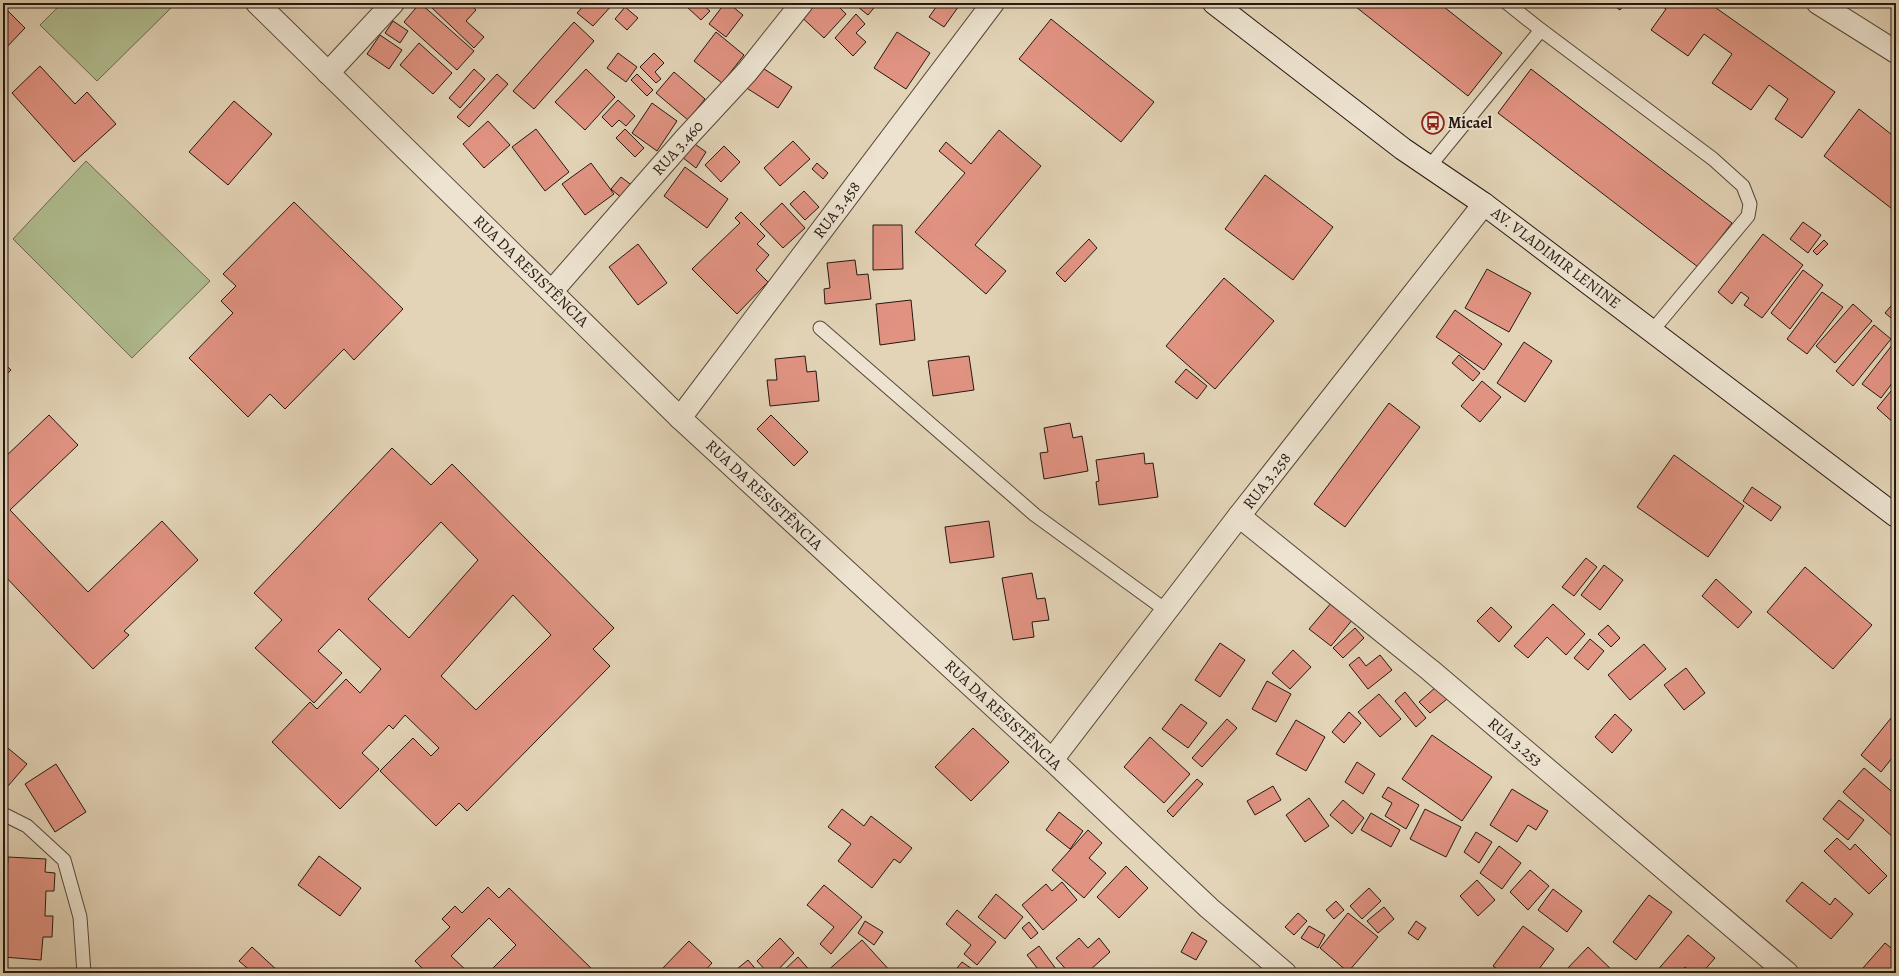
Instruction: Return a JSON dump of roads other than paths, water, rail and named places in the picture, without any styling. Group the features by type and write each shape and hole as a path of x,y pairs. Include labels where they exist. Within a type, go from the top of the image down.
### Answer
{"street":[{"name":"RUA DA RESISTÊNCIA","path":"257,3 680,418 1052,760 1209,908 1285,973"},
{"path":"328,73 393,3"},
{"name":"RUA 3.460","path":"552,291 685,139 747,72 802,3"},
{"name":"RUA 3.458","path":"680,418 993,3"},
{"name":"AV. VLADIMIR LENINE","path":"1214,3 1396,144 1484,204 1896,516"},
{"path":"1821,4 1896,52"},
{"name":"RUA 3.258","path":"1052,760 1239,516 1484,204"},
{"name":"RUA 3.253","path":"1239,516 1436,675 1787,973"}],"lane":[{"path":"1507,3 1713,159 1743,186 1750,204 1748,216 1652,331"},
{"path":"1428,167 1541,30"},
{"path":"820,328 1035,515 1167,611"},
{"path":"3,814 28,826 64,860 80,917 84,973"}],"place":[{"name":"Micael","path":"1433,123"}]}
